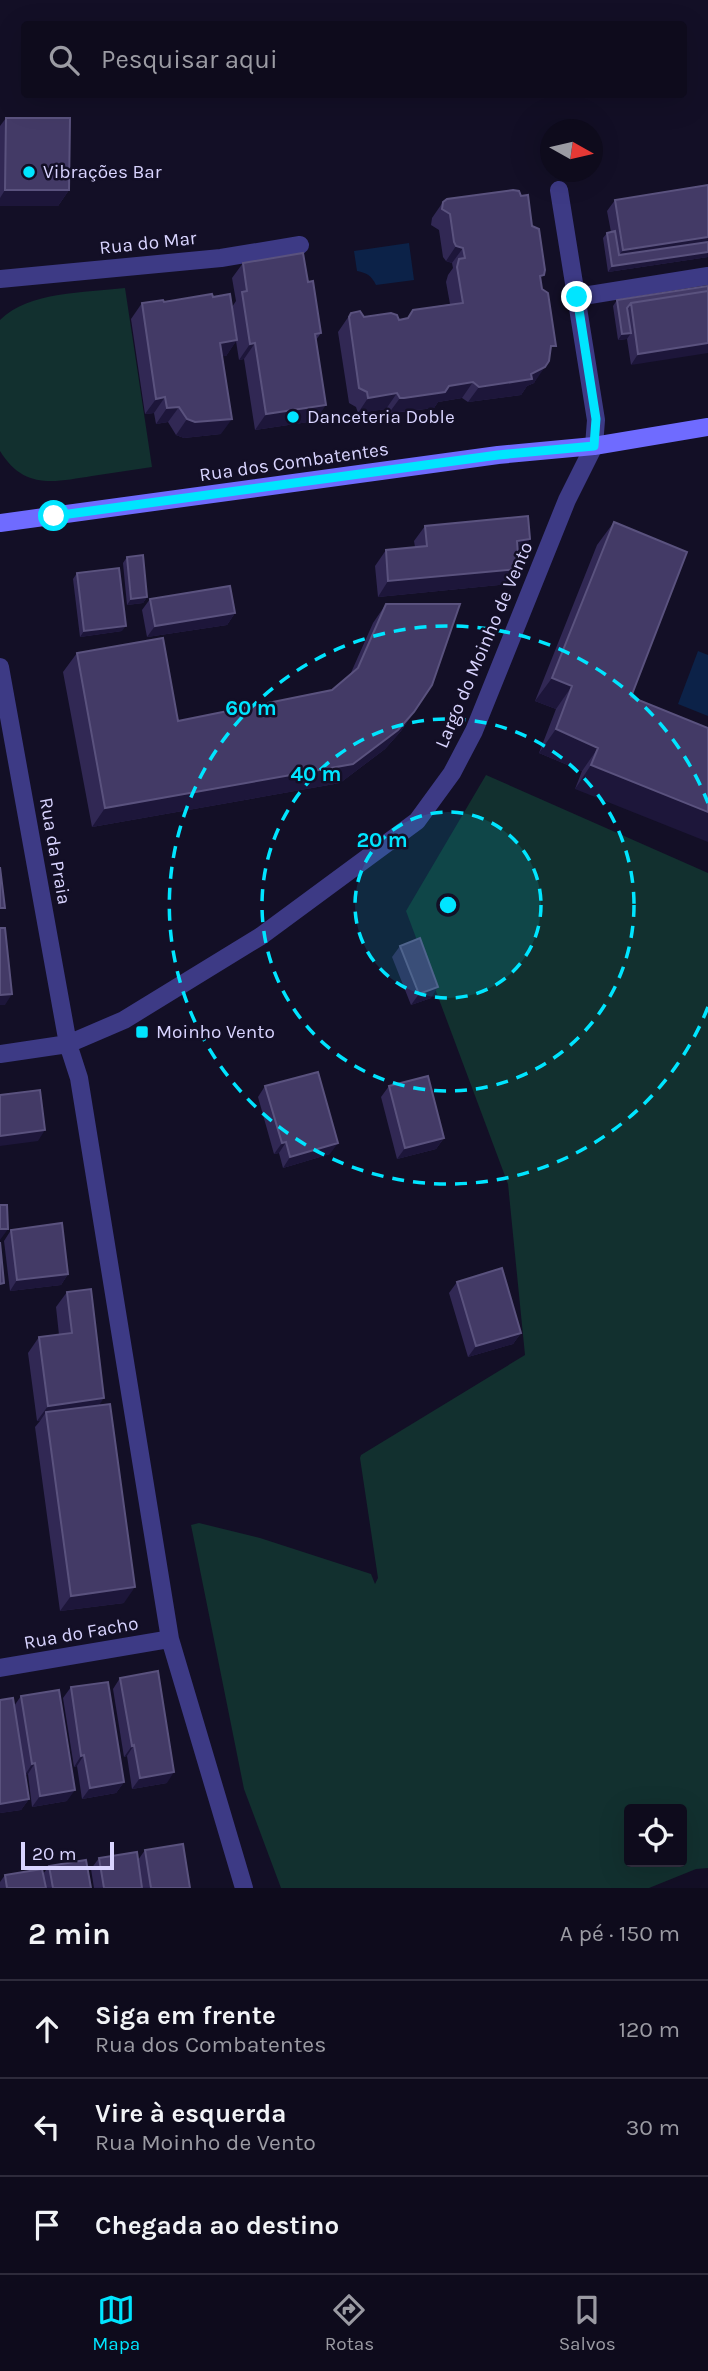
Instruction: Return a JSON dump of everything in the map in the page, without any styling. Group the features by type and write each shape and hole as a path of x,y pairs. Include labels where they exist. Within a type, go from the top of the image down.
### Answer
{"main road":[{"name":"Rua dos Combatentes","path":"0,523 484,456 594,446 708,427"}],"street":[{"path":"559,190 596,419 594,446"},
{"name":"Rua do Mar","path":"0,279 220,258 300,245"},
{"path":"577,297 708,276"},
{"name":"Largo do Moinho de Vento","path":"0,1054 68,1044 124,1020 261,936 417,821 452,773 474,731 567,500 594,446"},
{"name":"Rua da Praia","path":"0,667 68,1044 79,1078 170,1639 244,1888"},
{"name":"Rua do Facho","path":"0,1668 170,1639"}],"green space":[{"path":"125,288 152,467 65,480 30,478 9,464 0,451 0,320 26,303 42,298"},
{"path":"486,775 708,873 708,1868 696,1869 649,1888 281,1888 244,1789 191,1525 199,1523 260,1538 371,1574 375,1584 378,1578 361,1455 525,1355 508,1184 406,911"}],"water":[{"path":"409,243 414,280 376,285 368,275 357,271 354,251"},
{"path":"698,651 708,655 708,716 678,704"}],"building":[{"path":"6,118 70,118 69,190 5,190"},
{"path":"708,185 708,237 623,250 615,200"},
{"path":"519,191 521,196 528,195 532,226 539,229 545,270 544,275 540,276 542,289 548,293 556,346 551,346 549,361 545,367 531,374 532,379 479,387 473,382 449,386 445,392 404,398 400,398 397,393 368,398 367,392 359,388 349,317 351,313 360,311 364,317 391,313 397,315 399,320 408,318 413,310 463,303 457,267 459,259 465,258 463,248 456,246 454,242 450,214 442,209 443,202 447,199"},
{"path":"615,231 619,255 708,242 708,252 612,266 607,233"},
{"path":"303,253 308,282 313,281 321,333 315,334 326,405 266,414 255,343 250,344 242,292 247,291 243,263"},
{"path":"708,286 708,291 631,303 627,308 631,333 622,334 617,300"},
{"path":"708,291 708,343 638,354 631,303"},
{"path":"212,294 213,297 230,294 237,340 220,343 232,419 195,422 187,419 179,407 167,408 165,397 156,399 142,303"},
{"path":"528,516 530,539 517,541 519,569 388,581 386,550 427,546 425,526"},
{"path":"614,522 687,552 631,697 708,728 708,812 591,765 598,748 556,729 572,686 552,678"},
{"path":"143,555 147,597 131,599 127,557"},
{"path":"119,568 126,626 84,631 77,573"},
{"path":"230,586 235,613 155,626 150,599"},
{"path":"386,604 460,604 432,685 414,712 398,730 353,764 105,808 77,653 163,638 178,721 332,690 358,668"},
{"path":"0,867 5,908 0,908"},
{"path":"0,928 5,928 12,994 0,995"},
{"path":"420,938 438,987 419,994 400,946"},
{"path":"318,1072 338,1143 290,1157 286,1142 282,1143 265,1086"},
{"path":"428,1076 444,1138 405,1148 389,1086"},
{"path":"40,1090 45,1130 0,1136 0,1095"},
{"path":"0,1205 7,1205 8,1229 0,1229"},
{"path":"62,1223 68,1274 17,1280 11,1230"},
{"path":"0,1242 4,1283 0,1284"},
{"path":"502,1268 521,1333 476,1346 457,1282"},
{"path":"91,1289 104,1398 48,1406 39,1337 72,1333 67,1292"},
{"path":"110,1404 135,1587 71,1596 46,1412"},
{"path":"158,1671 174,1772 140,1778 120,1678"},
{"path":"108,1682 124,1782 90,1788 84,1755 81,1756 71,1687"},
{"path":"59,1690 75,1790 40,1796 21,1696"},
{"path":"13,1698 29,1799 0,1804 0,1700"},
{"path":"183,1844 190,1888 151,1888 145,1850"},
{"path":"137,1852 142,1888 104,1888 99,1858"},
{"path":"86,1860 91,1888 53,1888 49,1866"},
{"path":"42,1869 46,1888 7,1888 5,1875"}],"place":[{"name":"Vibrações Bar","path":"29,172"},
{"name":"Danceteria Doble","path":"293,417"},
{"name":"Moinho Vento","path":"142,1032"}],"route":[{"path":"54,516 498,455 594,446 596,419 577,297"}]}
